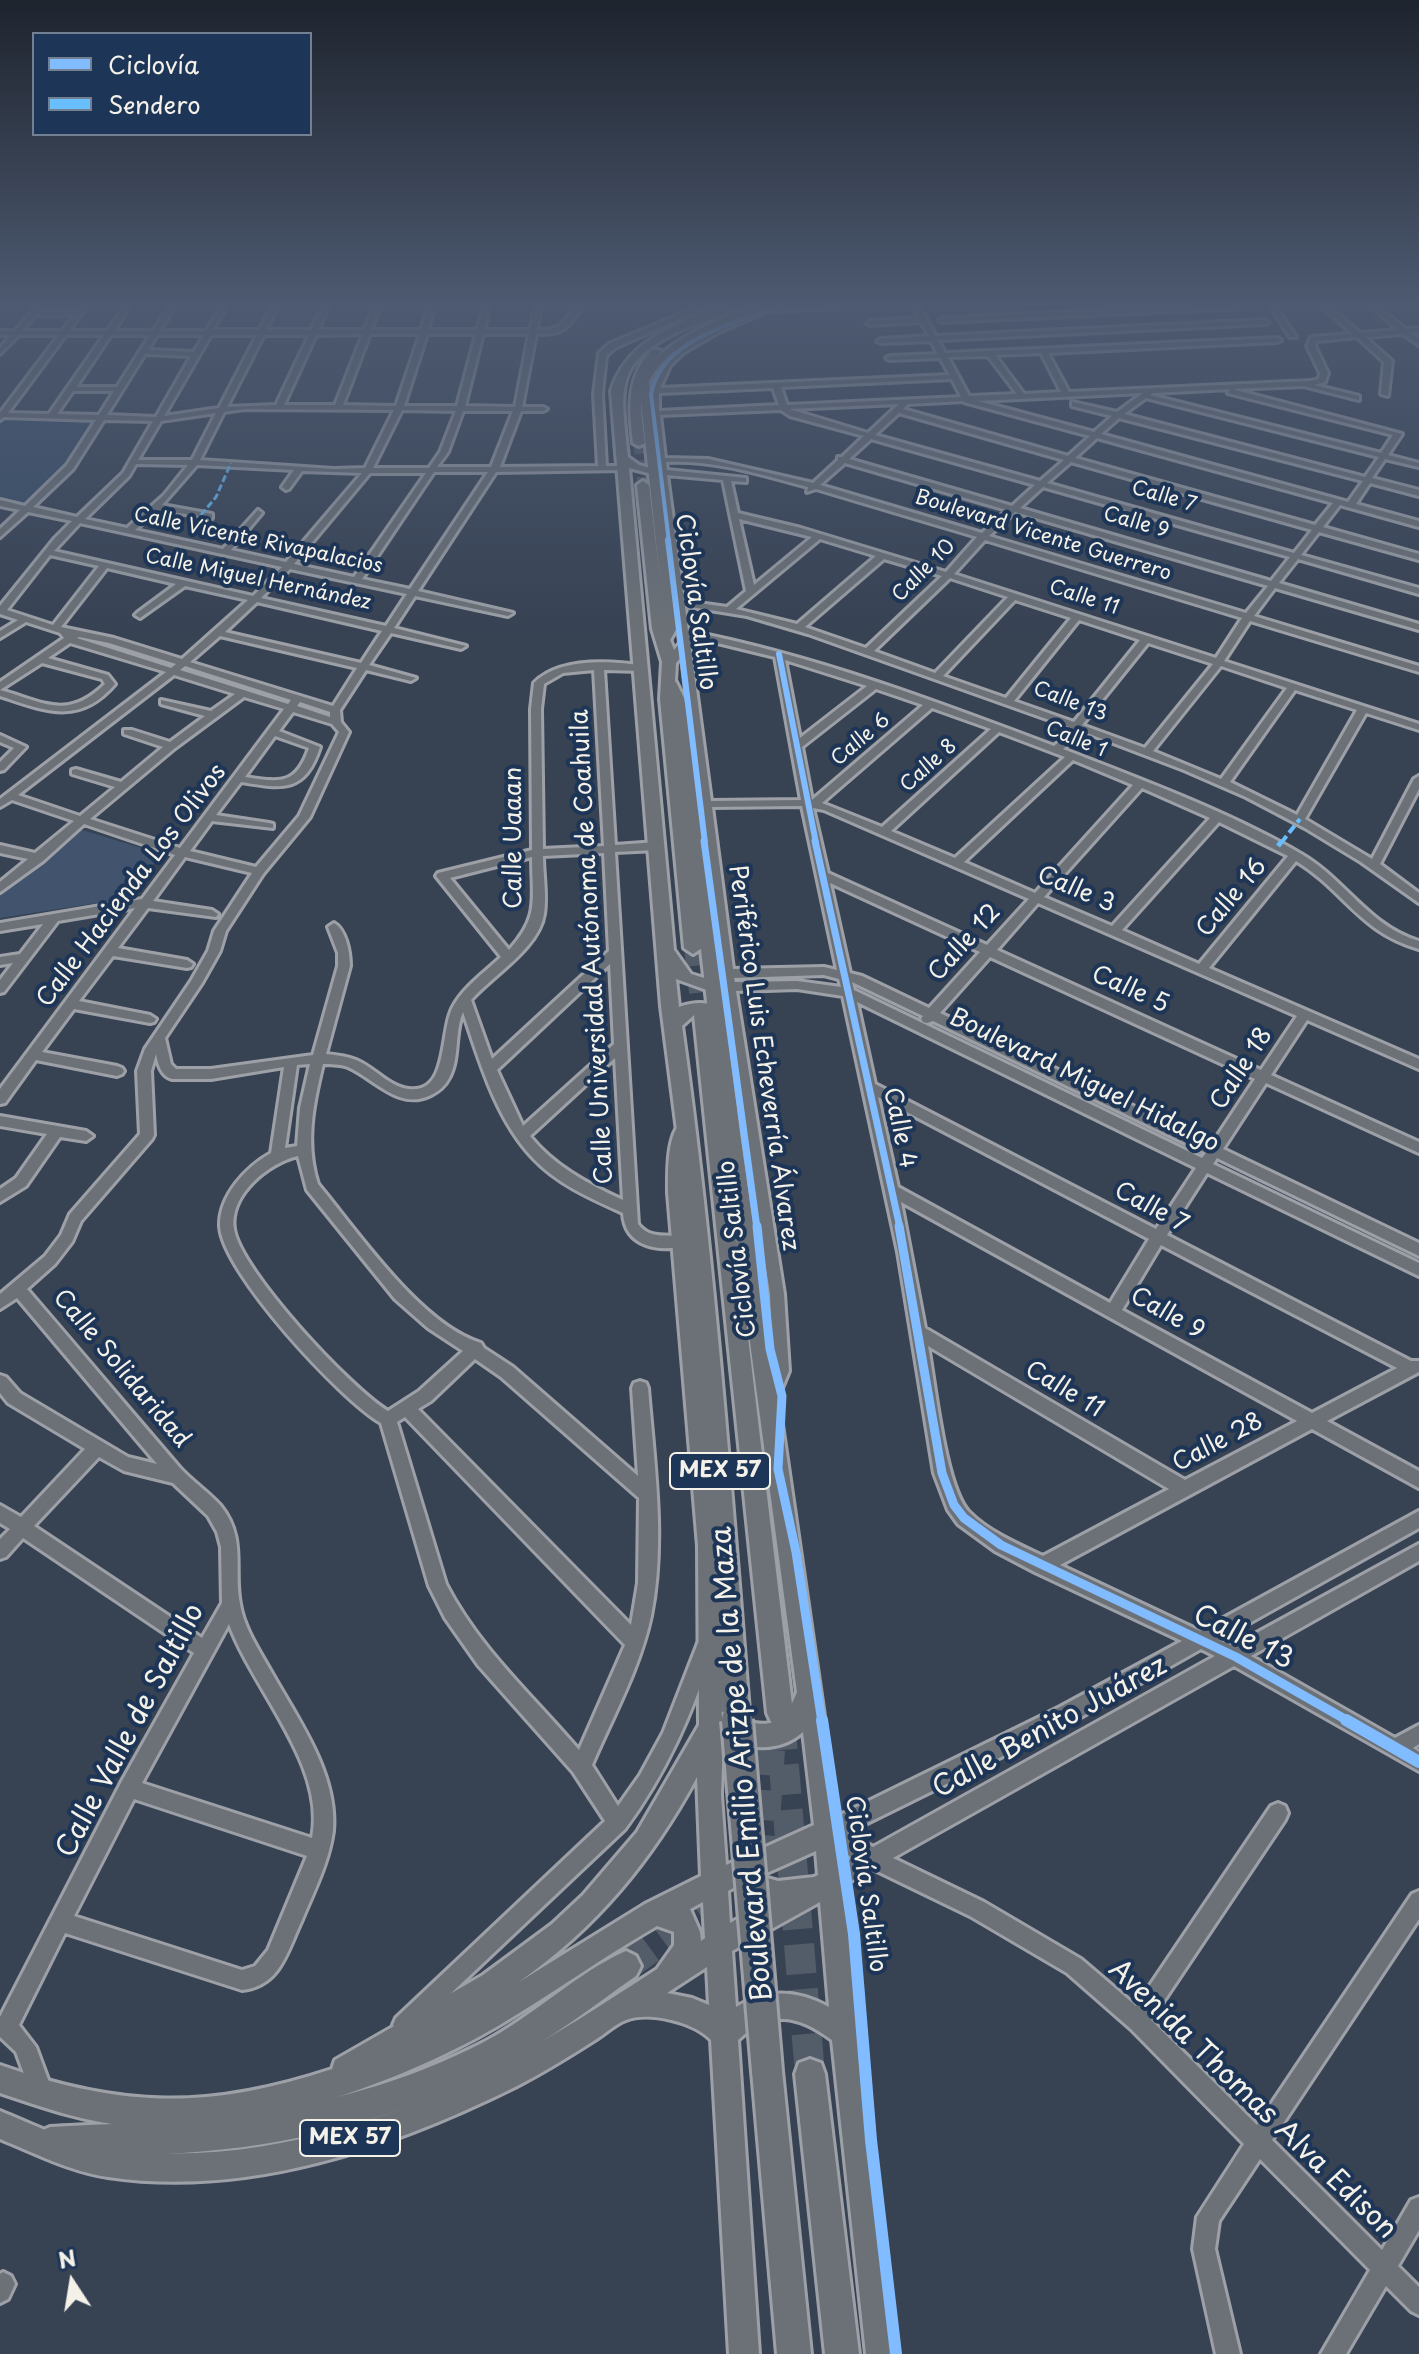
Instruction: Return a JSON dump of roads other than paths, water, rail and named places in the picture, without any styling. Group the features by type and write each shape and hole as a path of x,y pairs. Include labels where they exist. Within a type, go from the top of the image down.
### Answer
{"highway":[{"name":"Periférico Luis Echeverría Álvarez","path":"618,416 664,946 686,1127"},
{"name":"Periférico Luis Echeverría Álvarez","path":"639,416 644,444"},
{"path":"622,467 632,449 644,444"},
{"path":"622,467 654,472"},
{"path":"622,467 638,480 654,472"},
{"name":"Periférico Luis Echeverría Álvarez","path":"654,472 659,629 665,639 671,685 667,699 701,948"},
{"path":"686,639 668,665 689,679"},
{"path":"664,946 683,954 701,954 701,948"},
{"path":"664,946 679,972 692,982 721,981"},
{"path":"670,1006 692,982"},
{"path":"673,1025 676,1017 692,1008 703,1008 710,1018"},
{"name":"Boulevard Emilio Arizpe de la Maza","path":"710,1018 776,1681 775,1714"},
{"name":"Boulevard Emilio Arizpe de la Maza","path":"686,1127 710,1356 724,1704 767,2071 794,2354"},
{"path":"50,2143 240,2132 310,2120 374,2102 442,2077 495,2052 626,1966"},
{"path":"810,2074 842,2354"}],"main road":[{"name":"Periférico Luis Echeverría Álvarez","path":"644,444 654,472"},
{"name":"Periférico Luis Echeverría Álvarez","path":"701,948 721,981 710,1018 731,1133 809,1688 827,1832 845,2033"},
{"name":"Periférico Luis Echeverría Álvarez","path":"686,1127 676,1171 709,1546 710,1629 724,1704 710,1729 709,1795 724,2034"},
{"path":"724,1704 730,1727 747,1736 765,1738 783,1733 797,1722 806,1706 809,1688"},
{"path":"724,1704 743,1870 751,1886 775,1894 800,1891 832,1881"},
{"path":"287,2094 354,2065 495,1983 541,1951 586,1911 622,1873 679,1786 710,1729"},
{"name":"MEX 57","path":"0,2079 103,2110 154,2114 210,2109 287,2094 354,2076 439,2042 488,2016 654,1913 827,1832"},
{"name":"MEX 57","path":"0,2125 110,2163 235,2164 341,2141 391,2126 509,2075 627,2006 718,1945 832,1881"},
{"path":"627,2006 679,1962 688,1943 687,1927 680,1917 654,1913"},
{"path":"724,2034 741,2016 762,2007 783,2005 816,2013 845,2033 881,2354"},
{"path":"627,2006 686,2007 713,2021 724,2034 744,2354"}],"street":[{"path":"1,416 159,419 177,416"},
{"path":"161,416 135,462 116,486 48,552 0,611 171,671 242,693 293,703"},
{"path":"128,531 157,507 195,462 218,416"},
{"path":"5,800 182,663 290,566 367,471 395,416"},
{"path":"356,580 435,469 457,416"},
{"path":"62,633 80,631 335,716 363,667 495,469 515,416"},
{"path":"599,416 602,469"},
{"name":"Periférico Luis Echeverría Álvarez","path":"656,416 654,472 686,639 706,804 721,981 766,1216 782,1341 778,1385 769,1400"},
{"name":"Calle 7","path":"803,416 1419,591"},
{"path":"810,490 890,416"},
{"path":"918,416 1419,557"},
{"path":"1022,416 1419,524"},
{"path":"1117,416 1419,493"},
{"name":"Calle 10","path":"867,652 980,540 1117,416"},
{"path":"1232,416 1419,465"},
{"path":"1331,416 1388,430 1398,436 1350,506"},
{"path":"0,534 70,467 101,418"},
{"name":"Calle 9","path":"841,459 1419,627"},
{"path":"135,462 367,471 622,467"},
{"name":"Boulevard Vicente Guerrero","path":"654,472 719,466 810,490 1245,621 1419,678"},
{"path":"286,487 299,469"},
{"name":"Boulevard Vicente Guerrero","path":"654,472 726,477 810,490"},
{"path":"726,477 751,592"},
{"name":"Calle Vicente Rivapalacios","path":"0,503 508,613"},
{"path":"1146,753 1219,662 1245,621 1320,530 1337,503"},
{"path":"157,507 209,516"},
{"path":"225,552 258,513"},
{"name":"Calle 11","path":"734,515 819,536 948,575 1419,727"},
{"path":"731,608 819,536"},
{"name":"Calle Miguel Hernández","path":"48,552 461,646"},
{"path":"798,628 882,556"},
{"path":"0,690 40,659 62,633 105,564"},
{"path":"140,615 182,584"},
{"path":"936,677 1014,596"},
{"name":"Calle 13","path":"681,603 731,608 798,628 1146,753 1300,819 1375,863 1419,899"},
{"path":"1008,702 1077,617"},
{"path":"0,635 25,619"},
{"name":"Boulevard Vicente Guerrero","path":"1245,621 1419,669"},
{"path":"218,633 411,678"},
{"name":"Calle 1","path":"686,639 779,654 998,728 1139,785 1295,855 1334,884 1370,923 1394,937 1419,945"},
{"path":"1054,751 1072,736 1074,728 1146,639"},
{"name":"Calle 4","path":"779,654 796,746 811,803 822,875 870,1087 920,1333 937,1447 954,1505 979,1531 1041,1566"},
{"path":"0,690 71,711 84,707 110,684 105,677 40,659"},
{"name":"Calle Uaaan","path":"159,1038 165,1065 172,1074 197,1076 268,1063 344,1061 404,1093 423,1093 435,1085 445,1070 453,1022 465,1000 529,937 538,916 539,683 553,673 599,668 642,668"},
{"name":"Calle Universidad Autónoma de Coahuila","path":"599,668 631,1217"},
{"path":"796,746 874,685"},
{"path":"1223,784 1293,686"},
{"path":"0,888 171,746 242,693"},
{"path":"165,702 211,714"},
{"name":"Calle Hacienda Los Olivos","path":"0,1099 143,903 212,818 293,703"},
{"name":"Calle 6","path":"811,803 930,704"},
{"path":"1300,819 1363,709"},
{"name":"Calle Solidaridad","path":"178,1477 19,1290 50,1260 67,1238 75,1218 147,1135 145,1061 259,871 304,817 344,732 335,716"},
{"name":"Calle 8","path":"884,831 998,728"},
{"path":"128,732 171,746"},
{"path":"240,779 285,786 294,784 299,778 315,747 273,732"},
{"path":"0,738 21,747 0,768"},
{"path":"957,862 1071,757"},
{"path":"76,772 125,786"},
{"path":"1375,863 1419,779"},
{"name":"Calle 12","path":"922,1026 1139,785"},
{"path":"5,800 84,820 182,853 259,871"},
{"name":"Calle 3","path":"706,804 811,803 957,862 1419,1064"},
{"path":"212,818 269,826"},
{"path":"1115,930 1217,818"},
{"path":"509,959 442,876 537,853 657,846"},
{"path":"0,849 39,858"},
{"name":"Calle 16","path":"1202,968 1295,855"},
{"name":"Calle 5","path":"822,875 1266,1075 1419,1148"},
{"path":"0,927 143,903 212,914"},
{"path":"0,989 53,919"},
{"path":"334,927 344,953 344,966 316,1060 305,1149 306,1176 400,1295 433,1323 476,1348 647,1494"},
{"path":"110,951 187,964"},
{"path":"491,1068 614,953"},
{"path":"0,961 25,957"},
{"name":"Boulevard Miguel Hidalgo","path":"721,981 801,971 844,975 932,1014 1419,1250"},
{"name":"Boulevard Miguel Hidalgo","path":"721,981 797,985 847,992 1419,1270"},
{"path":"465,1000 491,1068 522,1135 539,1156 631,1217 637,1236 682,1241"},
{"path":"71,1004 150,1019"},
{"name":"Calle 18","path":"1113,1312 1158,1237 1305,1013"},
{"path":"522,1135 620,1046"},
{"path":"33,1055 117,1071"},
{"path":"277,1156 291,1064"},
{"name":"Calle 7","path":"870,1087 1415,1366"},
{"path":"0,1121 86,1136"},
{"path":"0,1196 21,1182 57,1131"},
{"path":"305,1149 277,1156 251,1176 231,1207 227,1234 232,1246 330,1374 367,1407 388,1419 448,1610 476,1650 581,1767 618,1822"},
{"name":"Calle 9","path":"891,1190 1419,1480"},
{"path":"0,1303 19,1290"},
{"name":"Calle 11","path":"920,1333 1183,1488"},
{"path":"388,1419 408,1410 476,1348"},
{"name":"Calle 28","path":"1041,1566 1415,1366"},
{"name":"Calle Valle de Saltillo","path":"0,1382 14,1398 124,1464 178,1477 214,1511 225,1529 230,1547 231,1604 203,1649 3,2028 20,2042 31,2061 42,2094"},
{"path":"581,1767 635,1642 647,1547 640,1388"},
{"path":"408,1410 635,1642"},
{"path":"0,1551 97,1448"},
{"path":"0,1513 203,1649"},
{"name":"Calle Benito Juárez","path":"827,1832 1067,1714 1203,1642 1419,1519"},
{"name":"Calle Benito Juárez","path":"832,1881 1419,1552"},
{"name":"Calle 13","path":"1041,1566 1236,1657 1419,1762"},
{"path":"61,1922 242,1980 256,1979 266,1972 318,1850 323,1828 320,1789 296,1737 248,1653 231,1604"},
{"name":"Periférico Luis Echeverría Álvarez","path":"354,2065 453,1980 618,1822 647,1785 668,1748 687,1703 710,1629"},
{"path":"1397,1747 1419,1734"},
{"path":"129,1788 318,1850"},
{"path":"1138,2022 1278,1813"},
{"name":"Avenida Thomas Alva Edison","path":"827,1832 872,1858 939,1888 1074,1966 1138,2022 1419,2303"},
{"path":"1228,2354 1204,2249 1204,2230 1214,2205 1419,1901"},
{"path":"1333,2354 1419,2208"}],"tunnel":[{"path":"639,443 643,485"},
{"path":"693,948 701,1018"},
{"path":"780,1720 810,2074"},
{"path":"753,1863 764,1836 770,1750"},
{"path":"626,1966 723,1895"}]}
